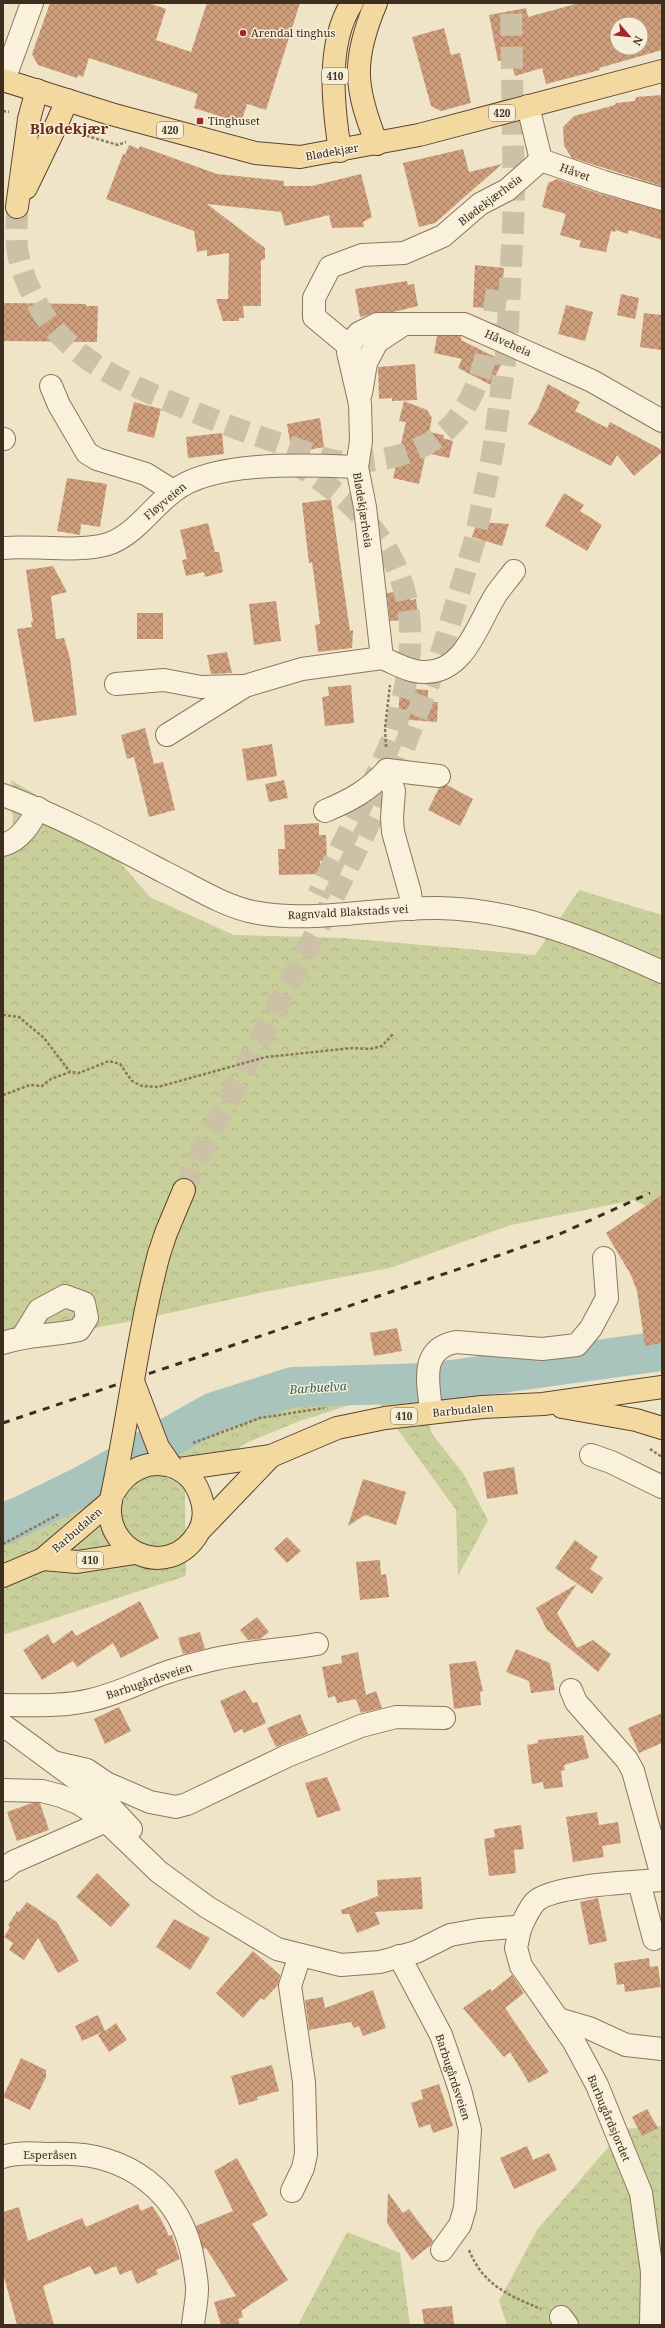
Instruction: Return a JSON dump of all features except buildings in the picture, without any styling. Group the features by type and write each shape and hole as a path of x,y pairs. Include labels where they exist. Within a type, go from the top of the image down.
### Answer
{"main road":[{"name":"410","path":"340,151 335,119 334,86 337,35 352,3"},
{"name":"410","path":"376,3 365,30 360,50 359,86 362,105 377,144"},
{"name":"Blødekjær","path":"3,80 67,100 255,153 300,157 340,151 419,135 662,71"},
{"path":"37,90 28,119 17,207 48,139 57,127 67,100"},
{"name":"410","path":"134,1383 158,1447 176,1467 198,1487 205,1508 202,1528 194,1541 186,1549 165,1558 150,1558 135,1553 125,1546 116,1535 110,1520 111,1498 134,1383 147,1300 166,1233 184,1190"},
{"name":"Barbudalen","path":"176,1467 271,1456 337,1428 385,1418 430,1404 543,1404 662,1387"},
{"name":"Barbudalen","path":"543,1404 636,1420 662,1428"},
{"name":"Barbudalen","path":"202,1528 271,1456"},
{"name":"410","path":"111,1498 120,1481 131,1471 150,1464 176,1467"},
{"name":"Barbudalen","path":"3,1576 44,1559 111,1498"},
{"name":"Barbudalen","path":"44,1559 77,1562 135,1553"}],"street":[{"path":"3,80 32,3"},
{"path":"528,106 541,160"},
{"name":"Håvet","path":"541,160 604,182 662,199"},
{"name":"Blødekjærheia","path":"382,658 365,508 356,467 361,441 360,404 350,364 348,352 350,347 314,317 314,298 330,266 362,256 404,253 443,236 480,204 506,190 541,160"},
{"name":"Håveheia","path":"350,347 360,333 377,324 464,324 592,380 662,421"},
{"path":"360,404 368,357 377,342 404,324"},
{"path":"51,386 59,406 87,453 97,459 146,474 173,491"},
{"name":"Fløyveien","path":"3,548 24,546 90,548 110,543 133,529 173,491 187,482 206,475 280,465 356,467"},
{"path":"116,684 164,680 201,687 245,686 302,669 382,658 406,668 423,672 439,670 456,660 476,634 496,594 514,571"},
{"path":"167,735 245,686"},
{"path":"387,770 439,776"},
{"path":"325,811 354,799 387,770"},
{"path":"387,770 394,791 393,832 410,893 412,909"},
{"name":"Ragnvald Blakstads vei","path":"3,795 38,808 210,895 251,911 289,917 439,908 483,912 544,926 593,942 662,972"},
{"path":"3,844 21,834 30,825 38,808"},
{"path":"430,1404 429,1362 435,1352 444,1344 456,1342 542,1349 577,1345 592,1328 607,1298 604,1258"},
{"path":"591,1455 611,1462 662,1487"},
{"name":"Barbugårdsveien","path":"3,1705 46,1706 90,1701 121,1691 166,1672 216,1659 246,1652 284,1650 317,1644"},
{"path":"570,1690 576,1702 627,1760 633,1771 662,1876"},
{"path":"57,1763 87,1770 106,1783 150,1802 176,1807 187,1804 287,1756 360,1726 396,1717 444,1718"},
{"path":"3,1726 57,1763 102,1798 140,1839 145,1858"},
{"path":"3,1790 21,1788 61,1796 78,1803 106,1821 159,1872 207,1907 277,1949 341,1965 380,1962 416,1952 450,1935 478,1930 514,1927 520,1929 524,1918 536,1902 548,1896 586,1887 662,1880"},
{"path":"3,1870 13,1862 106,1821"},
{"path":"639,1882 654,1939"},
{"name":"Barbugårdsjordet","path":"520,1929 516,1948 521,1966 558,2018 597,2085 641,2193 652,2272 650,2325"},
{"path":"292,2191 303,2168 306,2154 304,2082 290,1986 300,1955"},
{"name":"Barbugårdsveien","path":"399,1956 441,2035 460,2090 470,2130 465,2208 460,2225 442,2250"},
{"path":"558,2018 589,2028 626,2045 662,2049"},
{"name":"Esperåsen","path":"3,2157 62,2153 92,2156 137,2172 157,2187 179,2216 191,2244 197,2288 192,2325"}],"path":[{"path":"75,132 118,145 133,139"},
{"path":"382,658 390,676 385,728 387,770"},
{"path":"3,1015 19,1017 44,1038 70,1072"},
{"path":"3,1095 30,1086 42,1086 51,1079 70,1072 79,1074 109,1061 120,1064 132,1081 137,1084 142,1086 158,1087 266,1057 353,1048 370,1049 382,1046 394,1033"},
{"path":"460,2225 475,2265 497,2289 564,2321"}],"green space":[{"path":"11,780 89,826 150,897 234,935 344,938 535,955 579,890 662,915 662,1214 634,1200 511,1225 390,1268 264,1292 143,1319 3,1345 3,834 13,827"},
{"path":"414,1373 432,1434 463,1473 488,1520 458,1576 456,1510 374,1397 297,1422 244,1444 185,1492 186,1576 3,1635 3,1501 83,1477 198,1409 322,1375"},
{"path":"662,2126 662,2325 507,2325 499,2301 537,2230 624,2129"},
{"path":"347,2232 400,2253 410,2325 298,2325"}],"waterway":[{"name":"Barbuelva","path":"3,1525 87,1484 214,1412 293,1387 429,1383 662,1351"}],"tunnel":[{"path":"184,1190 198,1158 319,927 396,769 443,647 475,539 493,451 507,347 514,204 511,3"},
{"path":"17,207 17,247 21,268 25,278 46,318 65,340 78,352 123,381 187,409 257,436 316,456 340,462 363,462 378,460 407,453 434,440 456,420 475,389 481,372 490,337 498,283"},
{"path":"290,461 323,482 351,505 374,530 392,558 403,587 410,620 409,656 403,696 395,732 318,895"}],"railway":[{"path":"3,1423 562,1233 650,1193"}],"place":[{"name":"Arendal tinghus","path":"243,33"},
{"name":"Tinghuset","path":"200,121"}],"district":[{"name":"Blødekjær","path":"69,129"}]}
